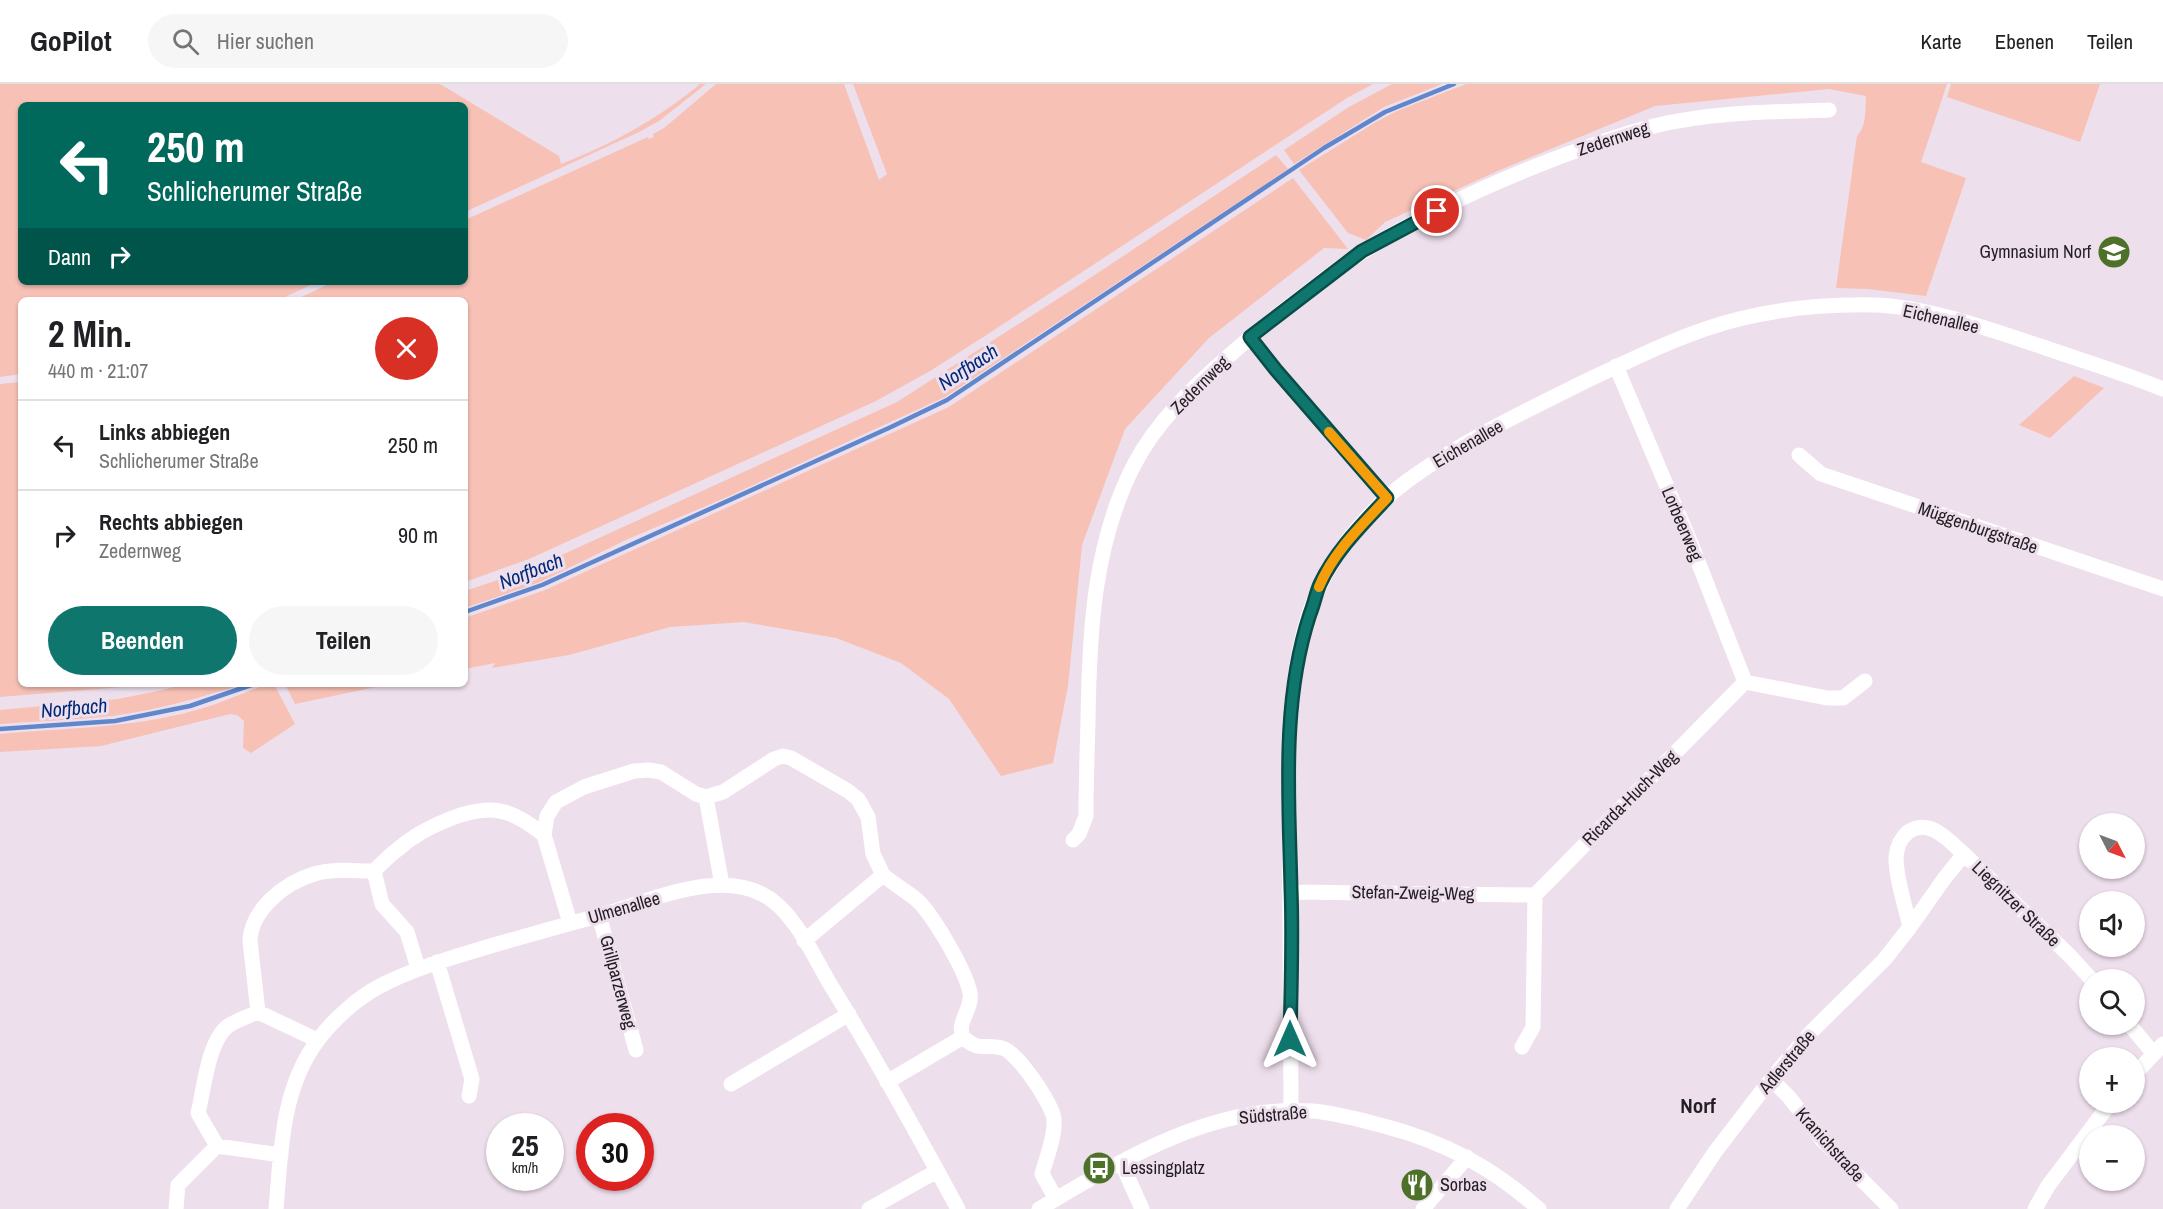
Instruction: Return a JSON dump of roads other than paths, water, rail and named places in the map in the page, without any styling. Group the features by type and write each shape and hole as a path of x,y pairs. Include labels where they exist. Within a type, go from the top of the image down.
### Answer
{"street":[{"name":"Zedernweg","path":"1073,840 1079,834 1086,816 1089,648 1109,528 1120,494 1142,451 1172,412 1205,377 1250,337 1362,251 1507,177 1621,136 1684,119 1710,115 1829,110"},
{"name":"Eichenallee","path":"1291,1110 1292,892 1289,738 1292,692 1300,646 1320,585 1334,560 1350,537 1387,498 1407,481 1531,408 1616,366 1667,344 1738,319 1788,310 1878,305 1917,312 1974,325 2163,389"},
{"path":"1250,337 1387,498"},
{"name":"Lorbeerweg","path":"1616,366 1692,546 1745,682"},
{"name":"Müggenburgstraße","path":"1799,455 1821,474 2163,589"},
{"path":"1745,682 1843,698 1865,681"},
{"name":"Ricarda-Huch-Weg","path":"1535,895 1745,682"},
{"path":"570,923 544,834 549,811 560,799 584,787 634,771 648,770 660,772 696,794 706,797 723,792 774,759 783,756 791,758 848,790 858,799 868,817 873,854 883,875 918,901 946,942 965,976 971,1001 961,1025 963,1037 973,1046 1003,1048 1018,1059 1027,1069 1053,1113 1054,1126 1042,1174 1056,1199"},
{"path":"706,797 722,885"},
{"path":"258,1012 250,931 262,908 277,895 313,874 328,871 374,871 398,848 417,835 435,825 475,812 489,809 504,812 518,817 544,834"},
{"name":"Liegnitzer Straße","path":"1910,927 1896,859 1900,841 1912,830 1928,827 1941,833 1964,854 2082,969"},
{"name":"Liegnitzer Straße","path":"1910,927 1964,854"},
{"path":"374,871 382,904 407,932 418,968"},
{"path":"804,941 883,875"},
{"name":"Ulmenallee","path":"276,1209 290,1096 301,1070 318,1041 347,1010 378,987 418,968 437,962 690,889 722,885 748,888 774,901 790,919 849,1014 958,1209"},
{"name":"Stefan-Zweig-Weg","path":"1292,892 1535,895"},
{"path":"1522,1047 1533,1027 1535,895"},
{"name":"Grillparzerweg","path":"600,915 636,1050"},
{"name":"Adlerstraße","path":"1677,1209 1715,1152 1771,1079 1812,1031 1884,960 1910,927"},
{"path":"437,962 472,1079 469,1096"},
{"path":"281,1155 218,1146 202,1123 198,1113 214,1044 229,1025 258,1012 318,1041"},
{"path":"731,1083 849,1014"},
{"path":"2141,1035 2158,1049 2145,1063"},
{"path":"887,1082 963,1037"},
{"name":"Kranichstraße","path":"1771,1079 1789,1097 1822,1140 1891,1209"},
{"name":"Südstraße","path":"1039,1209 1121,1162 1175,1136 1217,1121 1258,1113 1291,1110 1316,1111 1406,1132 1467,1157 1494,1172 1539,1209"},
{"path":"2035,1209 2048,1186 2103,1113"},
{"path":"176,1209 178,1185 218,1146"},
{"path":"1423,1209 1467,1157"},
{"path":"1121,1162 1142,1209"},
{"path":"868,1209 937,1171"}],"waterway":[{"name":"Norfbach","path":"468,611 542,585 947,400 1324,148 1385,112 1454,84"},
{"name":"Norfbach","path":"0,729 115,721 190,706 245,687"}],"place":[{"name":"Gymnasium Norf","path":"2114,252"},
{"name":"Lessingplatz","path":"1099,1168"},
{"name":"Sorbas","path":"1417,1185"}],"district":[{"name":"Norf","path":"1698,1106"}]}
